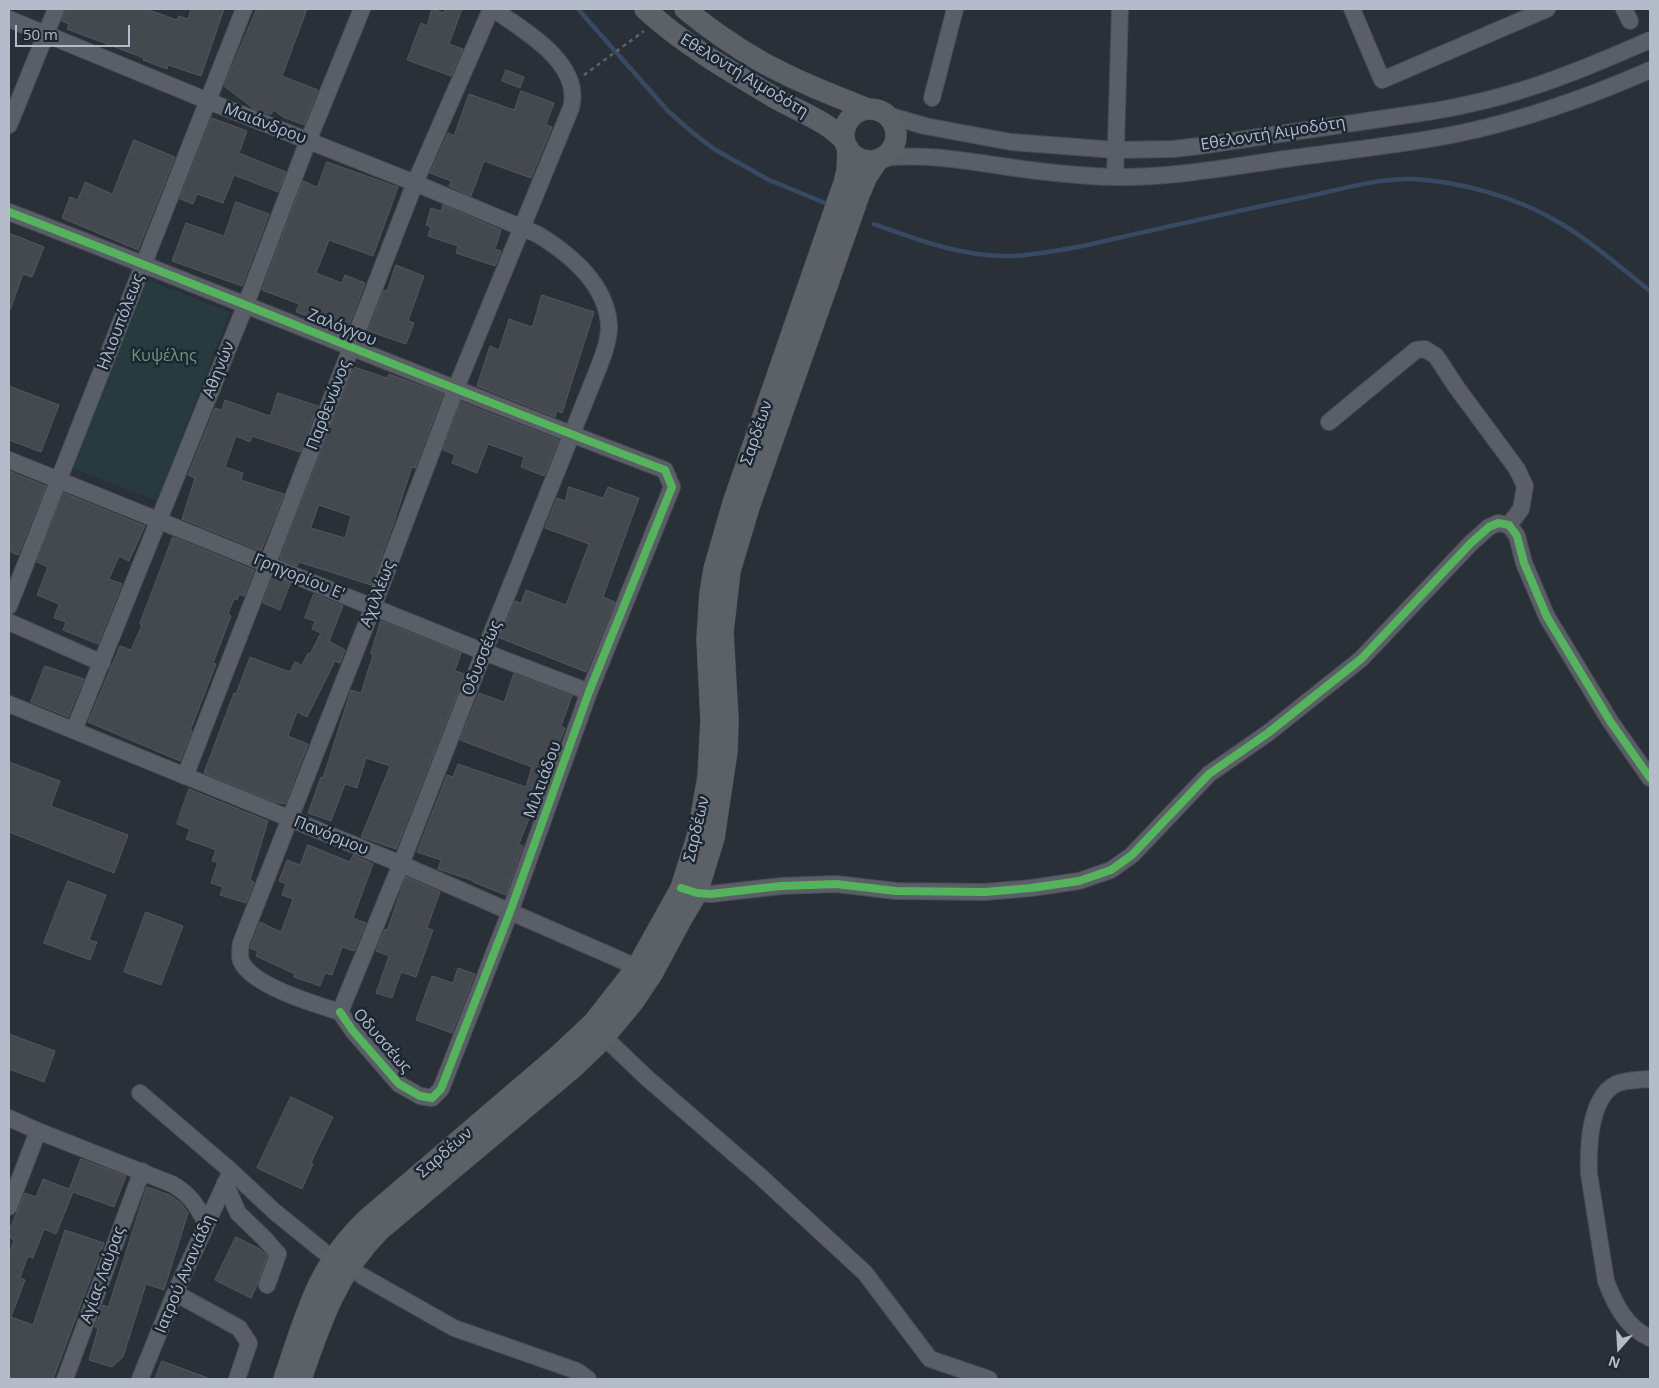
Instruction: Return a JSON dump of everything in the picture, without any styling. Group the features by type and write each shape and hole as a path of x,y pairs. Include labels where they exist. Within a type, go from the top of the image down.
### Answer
{"main road":[{"name":"Εθελοντή Αιμοδότη","path":"685,9 721,36 761,61 803,82 878,112"},
{"name":"Εθελοντή Αιμοδότη","path":"653,13 706,56 777,99 826,125 839,134 846,145"},
{"path":"860,112 878,112 893,123 896,133 895,143 890,152 880,159 869,161 861,159 853,155 846,145 844,132 852,117 860,112"},
{"name":"Σαρδέων","path":"689,891 708,777 711,720 707,640 710,593 714,569 733,503 844,183 847,172 846,145"},
{"name":"Σαρδέων","path":"302,1379 320,1326 340,1280 365,1246 380,1230 574,1067 604,1037 634,1000 645,970 689,891 714,838 727,751 728,720 723,632 730,572 749,507 859,195 867,176 880,159"},
{"name":"Σαρδέων","path":"284,1379 314,1293 328,1265 345,1241 367,1219 565,1050 645,970"}],"street":[{"path":"9,124 56,9"},
{"name":"Ηλιουπόλεως","path":"9,606 244,9"},
{"name":"Αθηνών","path":"74,730 246,304 308,141 362,9"},
{"path":"492,9 535,39 551,53 560,62 571,85"},
{"name":"Παρθενώνος","path":"185,776 415,183 492,9"},
{"path":"932,98 955,9"},
{"path":"1115,177 1120,9"},
{"path":"1352,9 1382,80 1547,9"},
{"name":"Μαιάνδρου","path":"9,19 208,102 415,183 521,227"},
{"name":"Εθελοντή Αιμοδότη","path":"878,112 932,127 1004,141 1116,150 1173,149 1434,111 1501,96 1583,69 1650,40"},
{"path":"880,159 920,156 965,160 1052,173 1115,177 1197,171 1420,139 1494,125 1546,110 1650,70"},
{"name":"Αχιλλέως","path":"340,1012 264,983 242,963 239,952 241,942 373,607 456,388 521,227 572,108 571,85"},
{"name":"Ζαλόγγου","path":"9,212 144,263 572,435 665,470"},
{"name":"Οδυσσέως","path":"432,1098 420,1096 400,1084 353,1031 340,1012 401,864 603,355 609,327 607,313 595,286 573,260 554,244 521,227"},
{"path":"1328,422 1416,350 1425,349 1436,356 1457,388 1517,469 1526,486 1521,509 1509,525"},
{"name":"Γρηγορίου Ε'","path":"9,460 484,652 589,692"},
{"name":"Μιλτιάδου","path":"432,1098 441,1089 510,912 589,692 672,487 665,470"},
{"path":"689,891 711,894 781,886 836,884 896,891 985,892 1080,881 1111,870 1132,855 1209,774 1268,733 1361,659 1471,543 1489,527 1498,523 1509,525 1517,536 1524,563 1547,618 1610,721 1650,778"},
{"path":"9,622 102,663"},
{"name":"Πανόρμου","path":"9,704 401,864 645,970"},
{"path":"604,1037 647,1078 761,1177 865,1273 930,1359 989,1379"},
{"path":"1650,1079 1616,1084 1607,1092 1593,1118 1588,1156 1589,1174 1606,1281 1620,1313 1633,1327 1650,1338"},
{"path":"140,1093 228,1177 323,1251"},
{"path":"9,1118 142,1171 181,1189 195,1203 206,1223"},
{"path":"9,1207 38,1131"},
{"name":"Αγίας Λαύρας","path":"65,1379 142,1171"},
{"path":"228,1177 238,1212 278,1254 267,1285"},
{"name":"Ιατρού Ανανιάδη","path":"140,1379 175,1293 228,1177"},
{"path":"362,1276 454,1328 577,1371 588,1379"},
{"path":"175,1293 238,1328 249,1343 238,1379"}],"path":[{"path":"571,85 653,13"}],"green space":[{"name":"Κυψέλης","path":"145,279 230,312 157,501 72,468"}],"building":[{"path":"66,9 146,9 177,20 179,16 188,19 191,9 224,9 201,76 168,65 167,69 143,60 144,58 67,29 69,24 62,21"},
{"path":"257,9 307,9 282,76 318,90 304,125 283,117 274,110 271,114 268,114 254,109 224,86"},
{"path":"432,9 444,13 445,9 462,9 449,44 463,49 451,76 407,60 421,23 427,26"},
{"path":"506,70 524,77 520,88 502,81"},
{"path":"521,91 554,103 546,125 552,127 531,178 484,161 471,196 449,186 451,181 430,173 448,133 454,136 469,94 514,110"},
{"path":"212,118 247,131 239,153 286,172 278,192 234,175 223,203 197,194 193,204 180,199"},
{"path":"134,140 175,157 138,250 62,218 70,197 78,200 85,182 112,194"},
{"path":"327,162 398,187 373,256 329,240 316,273 342,283 345,275 365,283 347,331 296,312 299,304 262,290 303,181 317,187"},
{"path":"236,202 269,214 242,286 172,261 186,223 224,236"},
{"path":"443,205 501,230 495,249 501,251 495,266 456,253 458,246 428,236 431,227 426,225 431,208 441,211"},
{"path":"9,233 44,247 32,277 23,274 10,310 9,310"},
{"path":"396,265 424,276 408,321 414,323 406,344 368,331 384,290 387,291"},
{"path":"542,295 594,312 562,413 557,411 555,417 477,386 490,346 499,350 509,319 532,327"},
{"path":"354,367 387,378 389,374 443,394 415,468 412,467 371,585 299,562 297,566 280,559","holes":["319,505 351,516 345,538 311,528"]},
{"path":"9,386 59,405 41,452 9,440"},
{"path":"278,393 318,406 300,452 252,436 250,442 236,436 225,467 243,473 241,480 284,494 261,551 182,519 195,478 188,475 215,408 222,410 225,400 270,416"},
{"path":"461,402 559,440 544,476 521,467 524,457 488,444 477,473 452,463 455,455 443,450"},
{"path":"9,471 46,486 18,555 9,551"},
{"path":"569,487 603,498 608,487 639,498 603,597 615,602 586,672 500,638 515,601 521,603 526,590 566,605 589,544 545,528 557,498 565,501"},
{"path":"64,493 145,526 129,561 119,556 109,579 122,584 98,644 63,630 66,622 54,618 59,604 37,595 48,567 37,562"},
{"path":"173,537 254,570 244,596 239,594 237,600 234,599 228,614 231,616 213,663 216,664 180,761 88,722 120,646 131,650 142,625 140,624"},
{"path":"273,577 290,584 280,610 263,603"},
{"path":"314,594 343,606 329,641 345,650 340,663 335,661 307,717 297,712 288,736 308,744 285,804 274,802 204,773 234,693 236,694 250,657 290,672 295,662 302,665 308,653 310,654 321,633 312,629 315,621 305,618"},
{"path":"381,621 461,653 455,671 465,674 396,849 361,837 390,766 366,758 357,788 345,784 331,821 308,813 321,777 323,778 351,690 361,693"},
{"path":"45,666 84,679 68,717 31,702"},
{"path":"514,674 572,696 561,726 565,728 519,844 523,846 506,895 474,881 438,869 441,860 417,852 447,775 453,777 458,764 526,787 532,767 460,740 479,693 504,702"},
{"path":"9,762 60,781 51,806 128,835 114,873 9,832"},
{"path":"189,789 268,821 250,880 254,882 246,903 220,895 223,887 211,883 218,862 212,861 216,850 186,839 190,829 177,824"},
{"path":"308,845 350,862 353,855 373,864 353,918 366,923 354,951 342,947 332,975 325,973 320,986 294,977 295,974 256,956 258,951 250,948 260,922 281,932 293,899 282,895 286,884 279,881 287,860 300,865"},
{"path":"406,877 440,892 427,928 433,930 416,977 401,972 392,998 376,993 389,956 376,951 385,929 387,930"},
{"path":"68,881 106,895 89,940 97,942 90,960 44,943"},
{"path":"146,912 183,926 161,985 124,972"},
{"path":"458,968 475,974 452,1033 416,1020 432,976 453,983"},
{"path":"9,1034 55,1051 44,1082 9,1069"},
{"path":"291,1097 333,1117 311,1163 313,1164 302,1189 257,1168"},
{"path":"81,1159 126,1176 114,1207 73,1192 56,1234 44,1229 33,1258 28,1256 20,1278 25,1280 11,1317 33,1325 65,1230 104,1243 53,1379 9,1379 9,1254 14,1240 9,1237 9,1231 25,1193 36,1197 43,1179 69,1189"},
{"path":"147,1187 170,1195 181,1203 188,1213 164,1290 146,1284 123,1357 112,1367 89,1360 98,1329 95,1327 103,1305 108,1307"},
{"path":"236,1237 260,1249 267,1256 251,1298 215,1280"},
{"path":"162,1361 208,1378 208,1379 155,1379"}],"waterway":[{"path":"578,9 668,111 692,132 714,149 769,180 825,203"},
{"path":"874,224 958,251 993,256 1011,256 1083,246 1372,182 1399,179 1430,180 1489,192 1544,214 1583,238 1650,291"}],"cycle path":[{"path":"9,212 665,470 672,487 589,692 510,912 441,1089 432,1098 420,1096 399,1084 353,1031 340,1012"},
{"path":"681,888 697,893 711,894 781,886 836,884 896,891 985,892 1079,881 1111,870 1132,855 1209,774 1268,733 1361,659 1471,543 1489,527 1498,523 1509,525 1517,536 1524,563 1547,617 1610,721 1650,778"}]}
